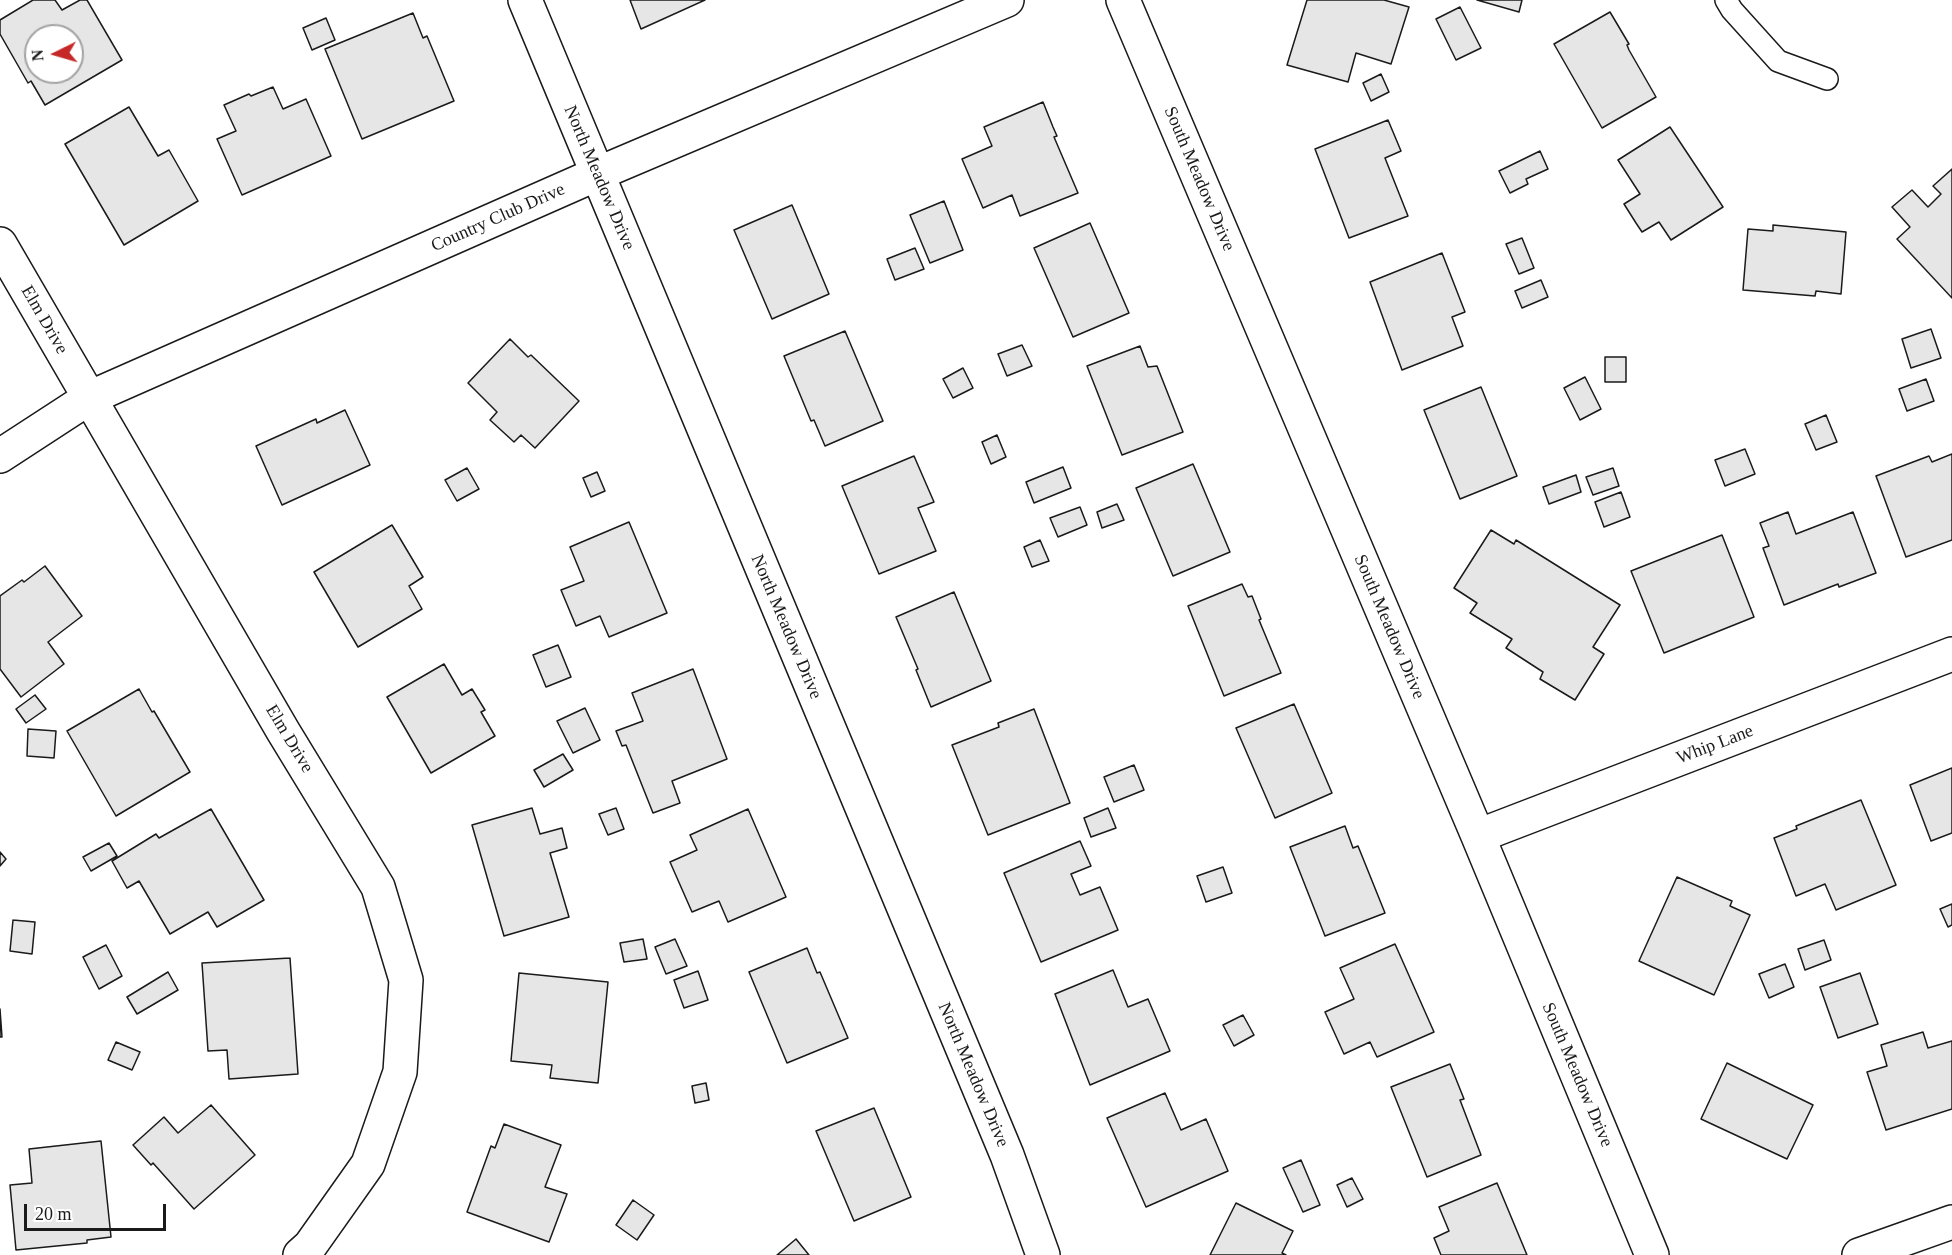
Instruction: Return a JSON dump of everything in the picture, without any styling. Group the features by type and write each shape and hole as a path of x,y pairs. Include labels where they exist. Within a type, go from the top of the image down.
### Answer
{"street":[{"name":"North Meadow Drive","path":"525,0 1007,1155 1043,1255"},
{"name":"Country Club Drive","path":"0,456 89,399 597,174 1007,0"},
{"name":"South Meadow Drive","path":"1123,0 1478,836 1652,1255"},
{"name":"Elm Drive","path":"0,244 283,730 378,887 406,980 400,1072 368,1164 310,1246 300,1255"},
{"name":"Whip Lane","path":"1478,836 1952,654"},
{"path":"1859,1255 1952,1222"}],"lane":[{"path":"1726,0 1731,10 1778,61 1827,80"}],"building":[{"path":"33,0 55,0 62,10 80,0 87,0 122,60 84,82 84,24 24,24 24,76 0,34 0,20"},
{"path":"630,0 705,0 641,29"},
{"path":"1307,0 1384,0 1409,7 1391,64 1356,53 1348,82 1287,65"},
{"path":"1477,0 1522,0 1519,12"},
{"path":"1460,7 1481,48 1456,60 1436,19"},
{"path":"1610,12 1656,97 1602,128 1554,44"},
{"path":"413,13 423,38 427,36 454,101 362,139 325,49"},
{"path":"326,18 335,40 312,50 303,28"},
{"path":"1381,74 1389,92 1371,101 1363,83"},
{"path":"33,84 81,84 45,105"},
{"path":"273,87 283,109 306,99 331,156 242,195 217,139 236,131 224,105"},
{"path":"1043,102 1057,136 1054,137 1078,193 1020,216 1012,195 983,208 962,159 992,146 984,127"},
{"path":"129,107 158,156 169,150 198,201 124,245 65,144"},
{"path":"1388,120 1401,151 1385,158 1408,216 1349,238 1315,149"},
{"path":"1670,127 1723,207 1671,240 1659,222 1642,232 1636,223 1624,204 1640,194 1618,160"},
{"path":"1540,151 1548,169 1526,179 1528,184 1510,193 1499,171"},
{"path":"1952,169 1952,298 1897,239 1910,227 1892,207 1912,190 1928,207 1941,194 1933,186"},
{"path":"944,201 963,250 930,263 910,215"},
{"path":"792,205 829,294 772,319 734,230"},
{"path":"1090,223 1129,313 1073,337 1034,248"},
{"path":"1773,225 1846,232 1841,294 1816,291 1815,296 1743,290 1748,229 1773,231"},
{"path":"1522,238 1534,268 1519,274 1506,244"},
{"path":"915,248 924,269 895,280 887,259"},
{"path":"1442,253 1465,312 1452,317 1463,346 1402,370 1370,282"},
{"path":"1541,280 1548,297 1522,308 1515,291"},
{"path":"1931,329 1941,358 1911,368 1902,339"},
{"path":"845,331 883,421 825,446 814,420 811,421 784,356"},
{"path":"510,339 528,357 531,355 579,401 535,448 521,435 514,442 490,420 497,412 468,383"},
{"path":"1022,345 1032,366 1007,376 998,354"},
{"path":"1140,346 1148,367 1157,366 1183,432 1122,455 1087,366"},
{"path":"1605,357 1626,357 1626,382 1605,382"},
{"path":"963,368 973,388 953,398 943,379"},
{"path":"1585,377 1601,409 1580,420 1564,388"},
{"path":"1926,379 1934,401 1907,411 1899,389"},
{"path":"1481,387 1517,476 1460,499 1424,410"},
{"path":"345,410 370,465 282,505 256,446 316,419 317,423"},
{"path":"1826,415 1837,442 1816,450 1805,424"},
{"path":"997,435 1006,457 991,464 982,442"},
{"path":"1745,449 1755,474 1725,486 1715,460"},
{"path":"1952,454 1952,540 1906,557 1876,476 1929,456 1932,462"},
{"path":"914,456 934,502 918,508 936,551 879,574 842,486"},
{"path":"1193,464 1230,552 1173,576 1136,488"},
{"path":"1063,467 1071,488 1034,503 1026,482"},
{"path":"467,468 479,489 457,501 445,480"},
{"path":"1613,468 1619,486 1593,495 1586,477"},
{"path":"597,472 605,491 591,497 583,478"},
{"path":"1576,475 1581,492 1549,504 1543,487"},
{"path":"1621,492 1630,517 1604,527 1595,502"},
{"path":"1117,504 1124,520 1102,528 1097,512"},
{"path":"1080,507 1087,525 1058,537 1050,518"},
{"path":"1788,512 1796,534 1853,512 1876,573 1839,587 1838,584 1784,605 1763,548 1769,546 1760,523"},
{"path":"629,522 667,613 609,637 600,616 576,626 561,590 584,581 570,547"},
{"path":"392,525 423,577 409,586 422,609 358,647 314,572"},
{"path":"1491,530 1514,544 1516,540 1620,605 1593,647 1604,654 1575,700 1540,679 1543,672 1506,648 1512,639 1470,613 1477,603 1454,588"},
{"path":"1722,535 1754,617 1664,653 1631,571"},
{"path":"1040,540 1049,561 1032,567 1024,547"},
{"path":"45,566 82,616 48,642 64,664 21,697 0,669 0,596"},
{"path":"1242,584 1248,597 1252,596 1261,619 1259,620 1281,673 1224,696 1188,606"},
{"path":"954,592 991,681 931,707 896,617"},
{"path":"558,645 571,677 546,687 533,655"},
{"path":"444,664 462,695 472,689 485,710 481,712 495,736 431,773 387,697"},
{"path":"693,669 727,759 672,781 680,803 653,813 626,745 622,746 616,731 643,721 632,693"},
{"path":"139,689 190,772 116,816 67,731"},
{"path":"35,695 46,709 26,723 16,709"},
{"path":"1294,704 1332,793 1275,818 1236,728"},
{"path":"585,708 600,740 573,753 557,721"},
{"path":"1034,709 1070,803 988,835 952,745 999,727 998,723"},
{"path":"28,729 56,731 54,758 27,756"},
{"path":"563,754 573,770 544,787 534,770"},
{"path":"1134,765 1144,790 1114,802 1104,777"},
{"path":"1952,768 1952,833 1931,841 1910,785"},
{"path":"1861,800 1896,885 1836,910 1825,884 1796,896 1774,838 1797,829 1796,826"},
{"path":"532,808 540,834 562,828 567,848 550,853 569,917 504,936 472,825"},
{"path":"616,808 624,829 608,835 599,814"},
{"path":"1108,808 1116,828 1091,837 1084,818"},
{"path":"211,809 264,900 217,927 208,912 170,934 139,881 127,888 112,861 156,834 159,838"},
{"path":"748,809 786,897 728,922 719,901 692,912 670,862 697,850 690,835"},
{"path":"1345,826 1353,848 1358,846 1385,913 1325,936 1290,847"},
{"path":"1080,841 1091,866 1071,874 1080,895 1100,887 1118,930 1041,962 1004,873"},
{"path":"109,843 117,856 91,871 83,857"},
{"path":"0,852 6,859 0,866"},
{"path":"1223,867 1232,893 1206,902 1197,876"},
{"path":"1677,877 1732,901 1730,906 1750,915 1714,995 1639,961"},
{"path":"1952,904 1952,925 1948,927 1940,909"},
{"path":"13,920 35,922 32,954 10,951"},
{"path":"643,939 647,959 624,962 620,943"},
{"path":"675,939 687,966 666,974 655,947"},
{"path":"1824,940 1831,960 1805,970 1798,949"},
{"path":"1395,944 1434,1032 1377,1057 1370,1042 1344,1054 1325,1012 1354,999 1340,968"},
{"path":"106,945 122,976 99,989 83,957"},
{"path":"807,948 817,973 820,972 848,1038 787,1063 749,972"},
{"path":"290,958 298,1074 229,1079 227,1050 208,1051 202,963"},
{"path":"1785,964 1794,987 1769,998 1759,974"},
{"path":"1113,970 1128,1007 1148,999 1170,1051 1090,1085 1055,994"},
{"path":"698,971 708,1000 684,1008 674,980"},
{"path":"168,972 178,990 137,1014 127,997"},
{"path":"519,973 608,982 598,1083 550,1078 552,1065 511,1061"},
{"path":"1860,973 1878,1024 1838,1038 1820,987"},
{"path":"0,1009 2,1037 0,1037"},
{"path":"1243,1015 1254,1035 1234,1046 1223,1025"},
{"path":"1923,1032 1928,1048 1952,1041 1952,1109 1886,1130 1867,1072 1887,1066 1881,1045"},
{"path":"116,1042 140,1052 132,1070 108,1060"},
{"path":"1727,1063 1813,1105 1787,1159 1701,1119"},
{"path":"1450,1064 1464,1099 1460,1100 1481,1155 1427,1177 1391,1087"},
{"path":"706,1083 709,1100 695,1103 692,1086"},
{"path":"1165,1093 1181,1130 1206,1119 1228,1171 1146,1207 1107,1118"},
{"path":"211,1105 255,1155 194,1209 153,1163 151,1165 133,1145 164,1117 178,1133"},
{"path":"874,1108 911,1197 854,1221 816,1131"},
{"path":"504,1124 561,1145 545,1187 567,1194 549,1242 467,1212 491,1146 495,1148"},
{"path":"101,1141 111,1237 87,1240 87,1243 16,1250 10,1185 32,1183 29,1149"},
{"path":"1301,1160 1320,1205 1303,1212 1283,1168"},
{"path":"1352,1178 1363,1199 1347,1207 1337,1185"},
{"path":"1497,1183 1527,1255 1441,1255 1434,1238 1449,1231 1439,1207"},
{"path":"633,1200 654,1215 637,1240 616,1225"},
{"path":"1236,1203 1293,1231 1282,1253 1286,1255 1210,1255"},
{"path":"796,1239 809,1255 777,1255"}]}
